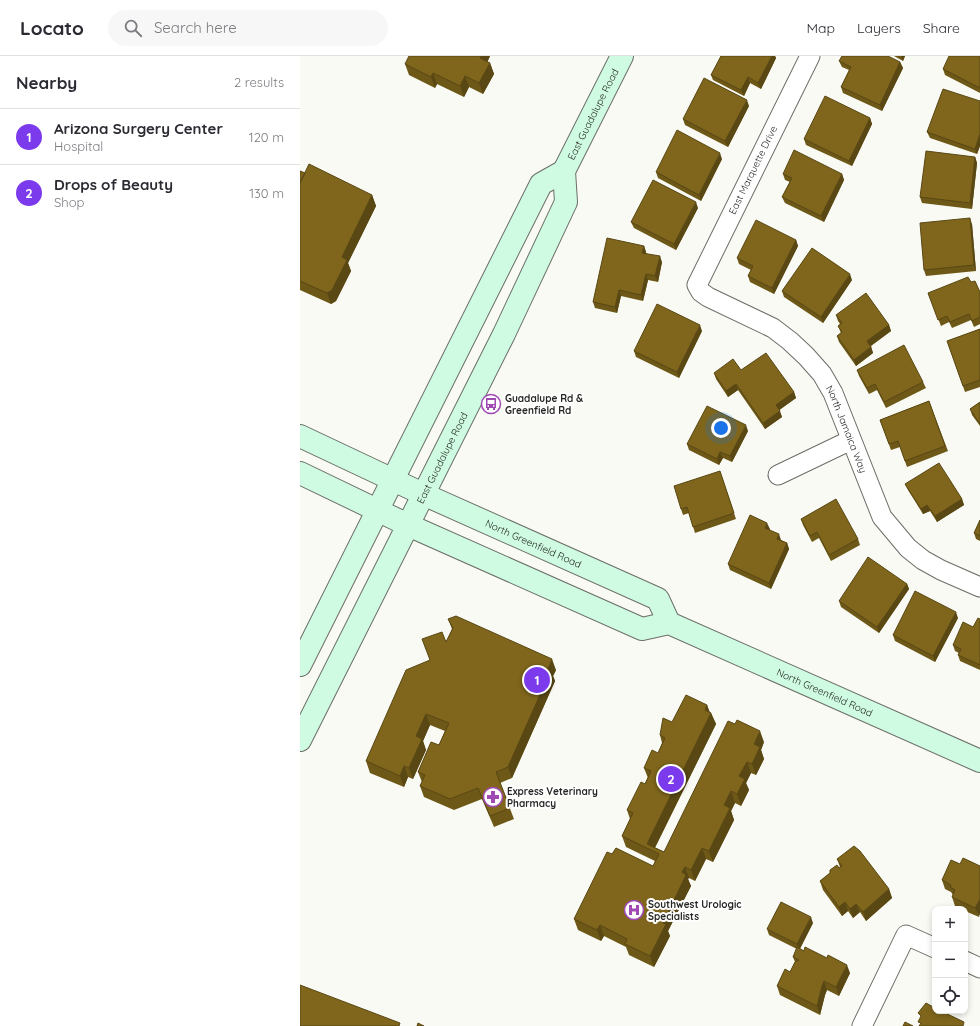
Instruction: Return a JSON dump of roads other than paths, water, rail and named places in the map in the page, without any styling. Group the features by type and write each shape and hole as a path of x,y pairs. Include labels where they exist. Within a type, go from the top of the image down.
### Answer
{"main road":[{"name":"East Guadalupe Road","path":"300,665 393,517 407,487 504,334 566,202 564,172 622,56"},
{"name":"East Guadalupe Road","path":"300,740 393,517 541,184 564,172"},
{"name":"North Greenfield Road","path":"300,436 407,487 658,599 669,623 980,761"},
{"path":"300,473 393,517 642,629 669,623"}],"street":[{"name":"East Marquette Drive","path":"697,285 810,56"},
{"name":"North Jamaica Way","path":"697,285 701,292 708,297 773,328 806,356 822,374 832,393 882,517 908,548 923,560 980,588"},
{"path":"778,475 851,440"},
{"path":"862,1026 906,935 932,947"},
{"path":"968,962 980,968"}],"place":[{"name":"Guadalupe Rd & Greenfield Rd","path":"491,404"},
{"name":"Arizona Surgery Center","path":"537,680"},
{"name":"Drops of Beauty","path":"671,779"},
{"name":"Express Veterinary Pharmacy","path":"493,797"},
{"name":"Southwest Urologic Specialists","path":"634,910"}]}
